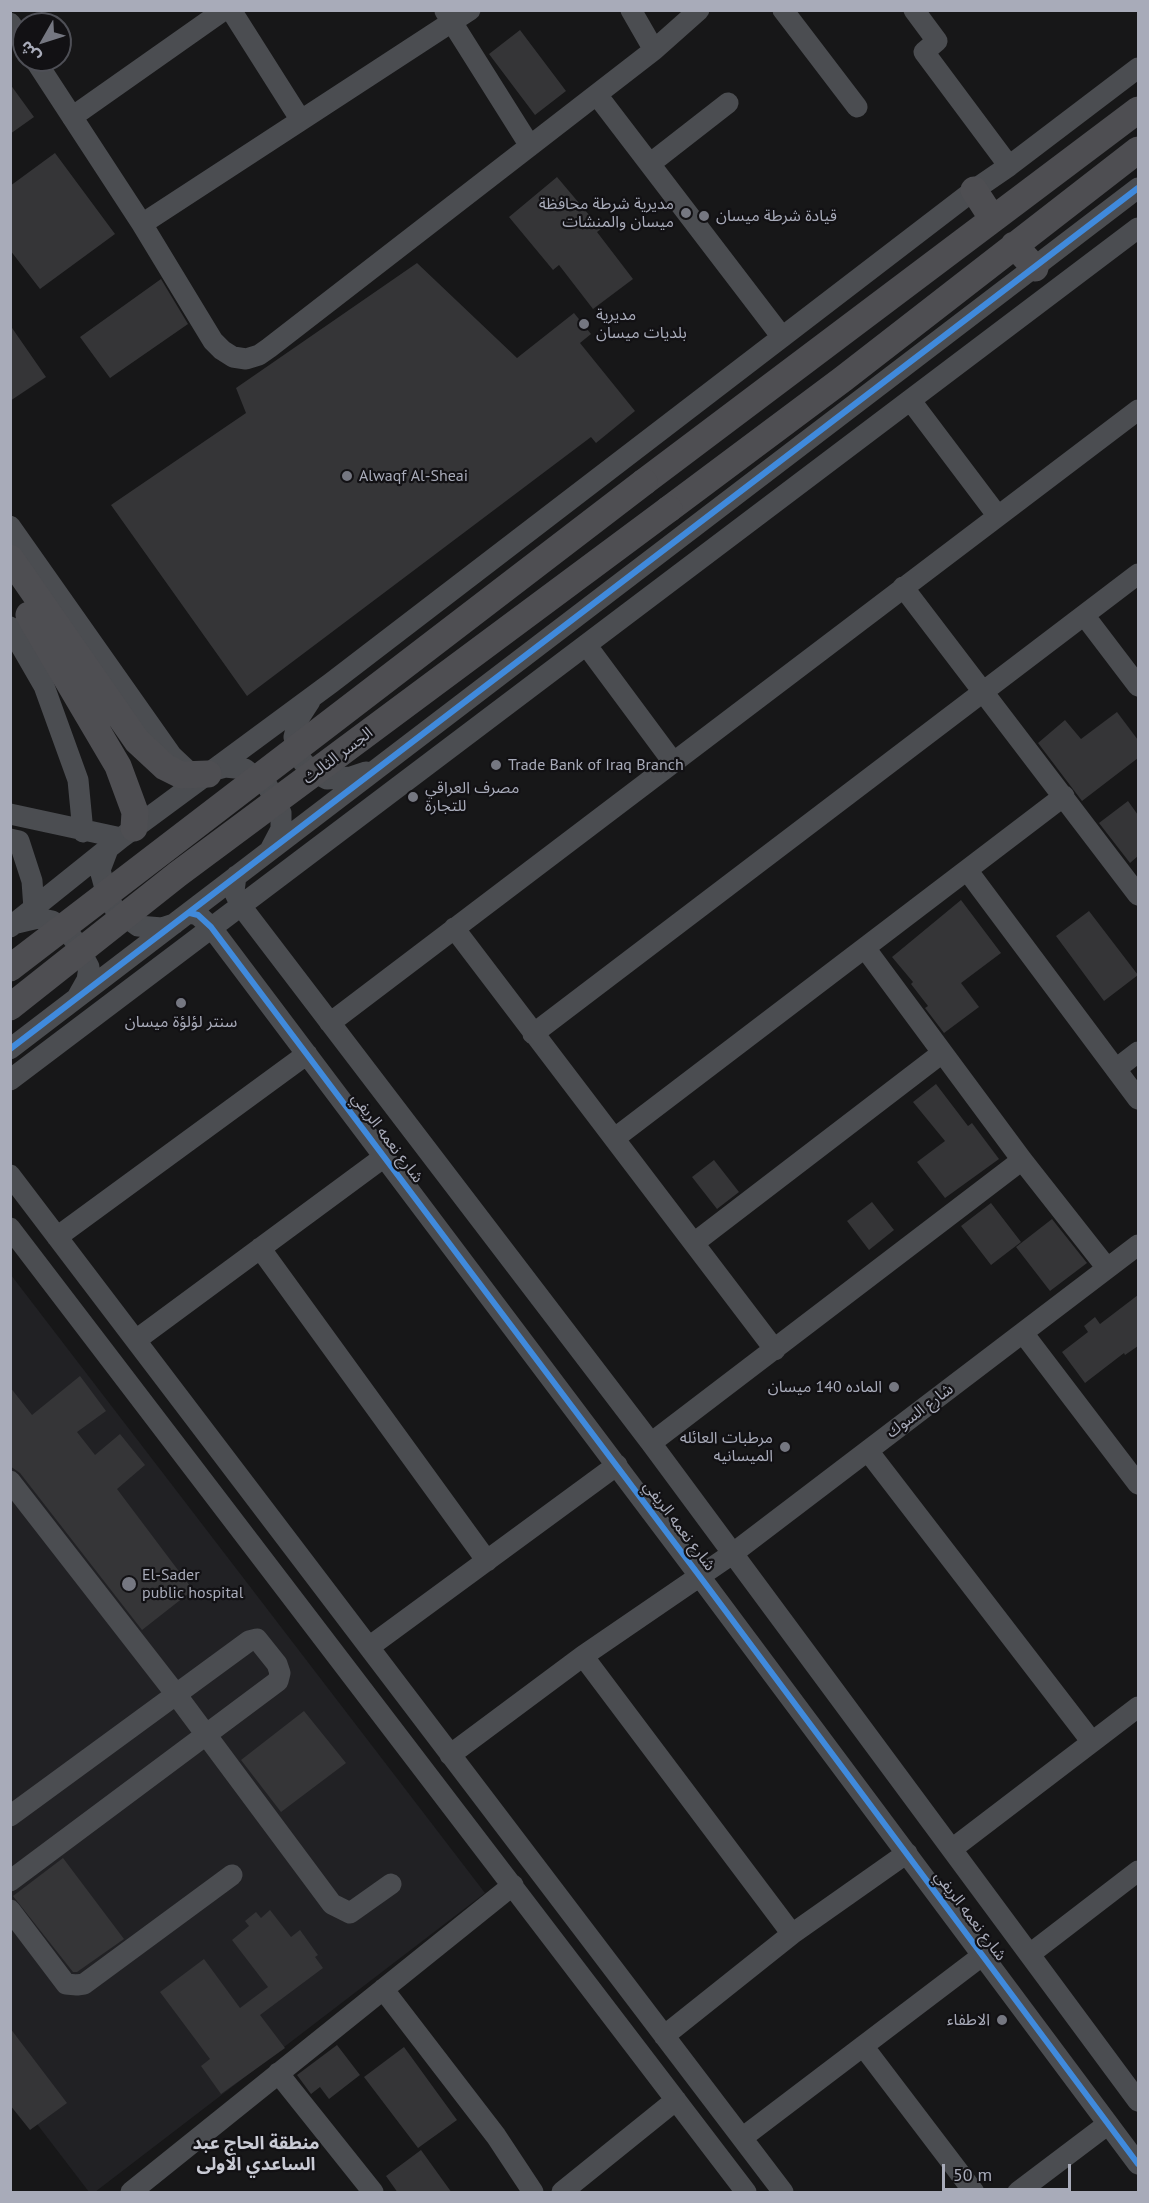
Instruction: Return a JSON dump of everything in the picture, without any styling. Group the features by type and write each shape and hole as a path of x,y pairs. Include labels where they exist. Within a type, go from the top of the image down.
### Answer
{"main road":[{"name":"الجسر الثالث","path":"10,968 992,218 1138,110"},
{"name":"الجسر الثالث","path":"10,1007 187,867 843,379 1138,150"},
{"path":"974,190 992,218"},
{"path":"1014,245 1035,268"},
{"path":"10,558 137,741 165,767 181,775 208,773"},
{"path":"10,586 63,669 118,766 135,812 121,838"}],"street":[{"path":"72,117 224,10"},
{"path":"231,10 300,119"},
{"path":"142,224 300,119 448,16 470,10"},
{"path":"631,10 654,50"},
{"path":"43,72 142,224 213,341 233,357 246,358 259,355 269,348 597,95 654,50 699,10"},
{"path":"783,10 856,107"},
{"path":"914,10 936,41 924,52 1009,166"},
{"path":"448,16 530,146"},
{"path":"14,925 121,838 331,683 974,190 1138,68"},
{"path":"597,95 782,337"},
{"path":"651,163 728,103"},
{"path":"10,1049 830,426 1138,188"},
{"path":"10,1080 1138,228"},
{"path":"911,401 997,515"},
{"path":"330,1023 903,586 1138,410"},
{"path":"830,426 848,449"},
{"path":"10,526 178,764 185,770 208,773 225,766 245,770 268,787 275,797 281,821 281,829 270,850"},
{"path":"533,1034 1138,574"},
{"path":"903,586 982,693 1064,796 1138,895"},
{"path":"1084,615 1138,686"},
{"path":"10,627 44,686 78,780 83,832"},
{"path":"587,646 673,762"},
{"path":"331,683 310,702 299,718 294,737 298,754 303,762 311,770 327,779 338,779 370,770 392,758"},
{"path":"615,1138 1064,796"},
{"path":"10,814 83,832 121,838"},
{"path":"121,838 100,870 108,899 115,909 138,926 150,928 171,925 187,916"},
{"path":"10,839 19,841 32,880 34,909"},
{"path":"967,870 1138,1099"},
{"name":"شارع نعمه الريفي","path":"236,876 234,891 241,906 651,1443 1138,2101"},
{"name":"شارع نعمه الريفي","path":"187,916 198,915 211,927 617,1465 1138,2164"},
{"path":"14,925 38,918 52,921 65,929 75,941 89,967 87,980 71,1003"},
{"path":"454,928 775,1350"},
{"path":"865,948 1022,1160 1107,1268"},
{"path":"30,1034 47,1052"},
{"path":"1116,1069 1138,1052"},
{"path":"694,1243 942,1053"},
{"path":"57,1237 307,1054"},
{"path":"136,1340 384,1157"},
{"path":"651,1443 1022,1160"},
{"path":"10,1175 783,2193"},
{"path":"10,1228 318,1628 746,2193"},
{"name":"شارع السوك","path":"450,1755 584,1656 732,1554 1138,1245"},
{"path":"260,1248 487,1561"},
{"path":"1023,1333 1138,1484"},
{"path":"868,1451 1092,1742"},
{"path":"369,1647 617,1465"},
{"path":"11,1482 176,1693 332,1904 350,1913 391,1884"},
{"path":"318,1628 340,1609"},
{"path":"10,1816 249,1641 256,1639 263,1644 278,1664 280,1673 278,1681 10,1881"},
{"path":"584,1656 792,1934"},
{"path":"952,1849 1138,1707"},
{"path":"664,2036 792,1934 907,1853"},
{"path":"1030,1954 1138,1871"},
{"path":"10,1910 66,1984 84,1984 232,1875"},
{"path":"131,2193 513,1885"},
{"path":"742,2138 983,1956"},
{"path":"383,1989 496,2136 533,2193"},
{"path":"863,2046 974,2193"},
{"path":"278,2073 361,2188"},
{"path":"562,2193 676,2100"},
{"path":"1018,2193 1108,2124"}],"shaded area":[{"name":"El-Sader public hospital","path":"11,1275 485,1893 95,2192 89,2192 11,2090"}],"building":[{"path":"520,30 566,91 535,115 489,54"},
{"path":"10,84 34,117 10,134"},
{"path":"55,153 115,234 40,289 10,250 10,186"},
{"path":"557,177 601,229 597,232 633,279 593,309 559,265 553,270 509,217"},
{"name":"Alwaqf Al-Sheai","path":"417,263 517,358 574,313 591,334 580,343 635,411 596,443 591,437 247,696 111,505 246,413 236,388"},
{"path":"161,279 188,324 110,378 80,337"},
{"path":"10,325 46,377 10,401"},
{"path":"1117,712 1138,740 1138,758 1082,801 1038,743 1065,720 1081,739"},
{"path":"1128,801 1138,815 1138,856 1130,863 1099,823"},
{"path":"961,900 1001,953 961,983 979,1007 944,1033 925,1008 928,1006 911,984 913,982 892,957"},
{"path":"1089,911 1138,975 1104,1001 1056,936"},
{"path":"936,1084 968,1126 972,1123 999,1159 945,1198 917,1162 945,1141 913,1102"},
{"path":"714,1160 739,1192 717,1209 692,1177"},
{"path":"872,1202 894,1230 869,1250 847,1221"},
{"path":"991,1203 1021,1242 991,1265 961,1226"},
{"path":"1052,1219 1087,1263 1050,1291 1016,1247"},
{"path":"1138,1295 1138,1346 1125,1355 1124,1353 1085,1383 1062,1352 1088,1332 1084,1326 1095,1317 1100,1324"},
{"path":"80,1376 106,1411 77,1432 95,1455 120,1434 145,1465 117,1489 193,1590 142,1630 20,1473 10,1466 10,1387 32,1415"},
{"path":"304,1711 346,1763 281,1812 241,1760"},
{"path":"63,1858 124,1939 77,1972 73,1972 13,1896"},
{"path":"270,1910 291,1937 300,1930 318,1955 315,1957 323,1968 260,2015 285,2048 221,2094 201,2066 210,2059 160,1992 204,1959 240,2008 268,1987 232,1940 249,1926 245,1921 256,1912 261,1918"},
{"path":"10,2028 67,2103 30,2130 10,2105"},
{"path":"337,2045 360,2075 329,2099 320,2087 311,2094 297,2075"},
{"path":"404,2047 457,2120 418,2148 364,2077"},
{"path":"421,2150 452,2193 398,2193 386,2176"}],"cycle path":[{"path":"10,1049 1138,188"},
{"path":"190,913 198,915 211,927 1138,2164"}],"place":[{"name":"مديرية شرطة محافظة ميسان والمنشات","path":"686,213"},
{"name":"قيادة شرطة ميسان","path":"704,216"},
{"name":"مديرية بلديات ميسان","path":"584,324"},
{"name":"Alwaqf Al-Sheai","path":"347,476"},
{"name":"Trade Bank of Iraq Branch","path":"496,765"},
{"name":"مصرف العراقي للتجارة","path":"413,797"},
{"name":"سنتر لؤلؤة ميسان","path":"181,1003"},
{"name":"الماده 140 ميسان","path":"894,1387"},
{"name":"مرطبات العائله الميسانيه","path":"785,1447"},
{"name":"El-Sader public hospital","path":"129,1584"},
{"name":"الاطفاء","path":"1002,2020"}],"district":[{"name":"منطقة الحاج عبد الساعدي الاولى","path":"256,2154"}]}
